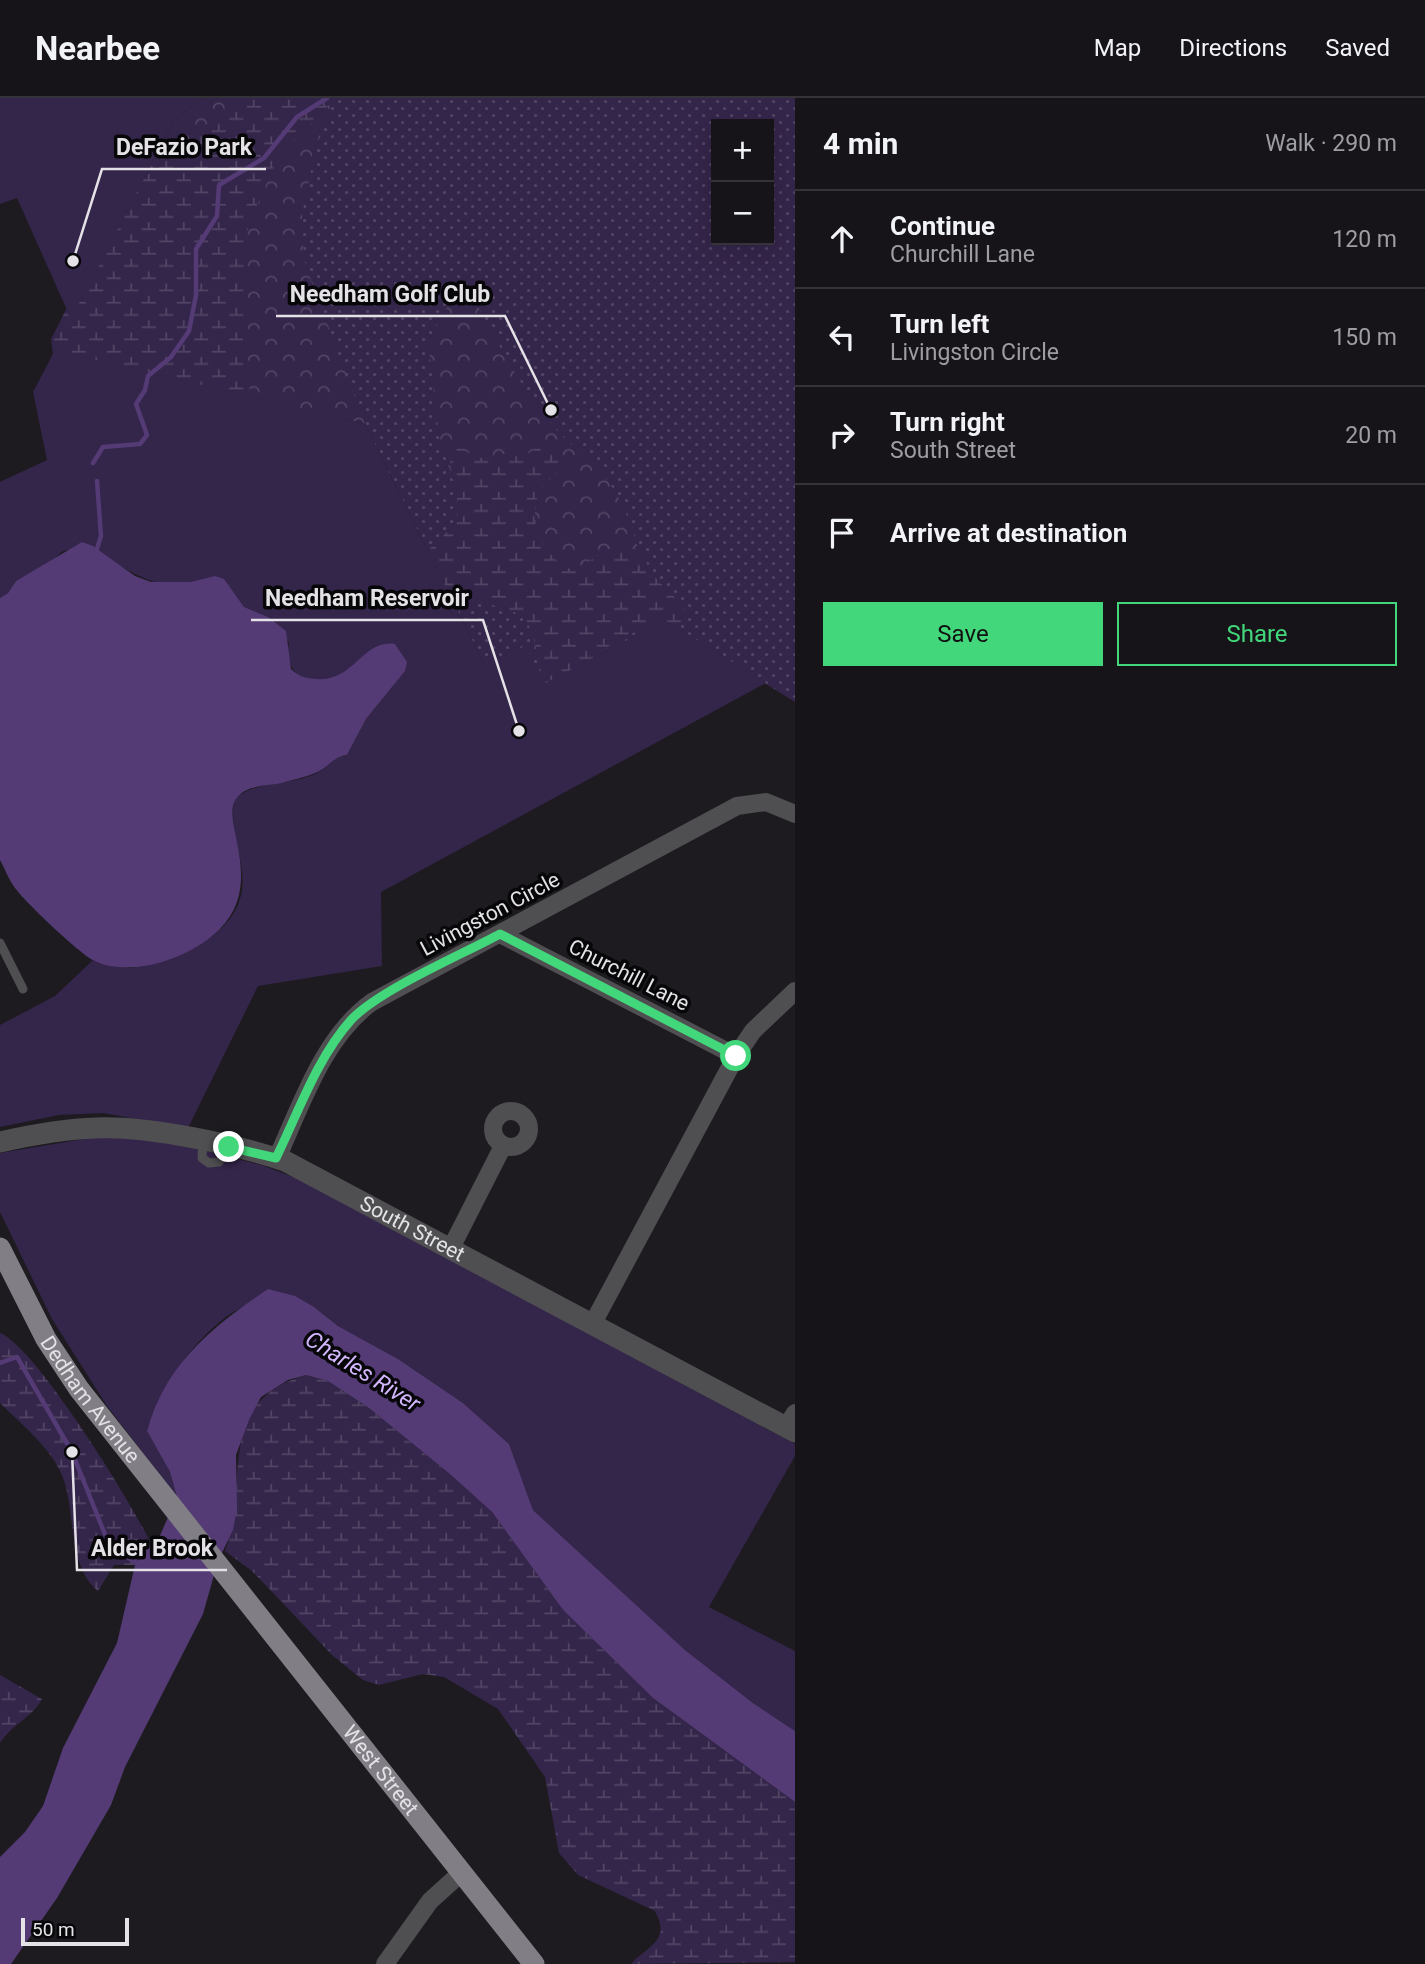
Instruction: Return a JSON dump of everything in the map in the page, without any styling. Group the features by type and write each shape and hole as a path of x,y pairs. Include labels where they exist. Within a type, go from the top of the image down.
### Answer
{"main road":[{"name":"Dedham Avenue","path":"0,1248 62,1365 198,1541"},
{"name":"West Street","path":"198,1541 534,1964"}],"street":[{"name":"Livingston Circle","path":"276,1158 324,1061 351,1021 372,1002 737,806 766,802 795,814"},
{"name":"Churchill Lane","path":"500,934 736,1056"},
{"path":"592,1325 736,1056 753,1031 795,991"},
{"name":"South Street","path":"0,1142 106,1128 203,1142 276,1158 451,1248 592,1325 792,1424"},
{"path":"451,1248 503,1146"},
{"path":"385,1964 436,1894 461,1873"}],"lane":[{"path":"0,943 23,989"}],"green space":[{"path":"0,98 204,98 175,119 71,319 17,198 0,204"},
{"path":"204,98 795,98 795,702 665,621 546,683 484,664 365,424 55,350"},
{"path":"204,98 238,98 144,178 175,119"},
{"path":"238,98 334,98 320,116 281,151 249,223 245,250 242,356 261,438 54,361 51,339 125,194"},
{"path":"334,98 316,147 302,215 302,238 306,267 365,424 250,397 242,356 245,250 249,223 281,151 320,116"},
{"path":"463,295 472,295 514,371 543,414 596,467 618,496 639,552 613,548 592,559 577,572 555,559 541,538 535,514 541,490 556,473 533,450 522,458 504,454 480,460 450,453 455,487 439,436 428,341 447,307"},
{"path":"55,350 365,424 484,664 525,646 546,683 665,620 766,683 381,892 382,966 258,986 188,1128 103,1113 59,1115 0,1127 0,1025 55,996 93,960 126,968 147,965 182,954 215,934 237,907 242,890 243,879 233,819 235,799 254,788 309,776 339,757 347,755 366,719 405,671 407,662 374,646 351,669 336,677 325,680 304,678 291,666 288,656 289,643 268,617 244,607 230,585 215,577 181,585 150,580 121,566 93,546 63,551 49,563 16,581 8,593 0,598 0,482 47,460 33,392"},
{"path":"454,441 466,451 483,458 511,455 522,458 543,444 561,451 563,463 542,488 536,500 536,525 547,549 565,567 577,572 607,550 624,546 632,548 642,555 655,577 677,599 688,614 686,621 673,629 640,630 613,642 577,677 545,699 394,685 191,582 151,582 427,555 457,519 458,503 451,466","holes":["435,594 483,602 522,615 533,637 537,655 536,679 463,665"]},
{"path":"96,1137 160,1139 261,1165 296,1178 795,1444 795,1456 709,1607 795,1651 795,1731 753,1703 685,1650 533,1510 509,1444 463,1403 398,1359 338,1326 314,1307 258,1296 209,1331 186,1357 159,1400 147,1431 170,1472 177,1497 107,1406 52,1319 0,1212 0,1153"},
{"path":"0,1333 16,1344 58,1394 104,1462 150,1542 135,1565 114,1565 98,1591 81,1567 66,1487 56,1463 42,1444 0,1403"},
{"path":"306,1375 328,1381 369,1408 451,1475 492,1512 563,1610 653,1698 795,1802 795,1962 631,1964 656,1942 659,1936 661,1929 655,1911 578,1875 559,1853 545,1777 498,1709 444,1677 423,1674 379,1685 363,1680 332,1655 252,1571 225,1551 232,1525 240,1448 246,1425 257,1404 277,1388"},
{"path":"0,1675 42,1699 0,1743"}],"water":[{"path":"82,542 93,546 135,576 151,582 191,582 215,576 224,579 244,607 268,617 286,631 291,669 303,677 316,679 340,675 374,648 384,644 395,644 407,662 405,671 366,719 347,755 312,774 279,784 252,788 236,799 233,822 241,873 240,892 233,911 220,929 194,948 178,956 142,966 108,966 86,955 20,895 0,860 0,598 8,593 16,581"},
{"name":"Charles River","path":"268,1289 295,1296 338,1326 398,1359 463,1403 509,1444 533,1510 685,1650 753,1703 795,1731 795,1802 653,1698 563,1610 492,1512 451,1475 369,1408 328,1381 306,1375 288,1380 261,1397 249,1420 236,1455 237,1509 233,1530 218,1561 203,1614 125,1767 111,1805 57,1898 11,1964 0,1964 0,1857 25,1832 43,1806 63,1748 117,1643 135,1565 150,1542 158,1540 177,1497 170,1472 147,1431 155,1407 166,1385 194,1349 228,1318"}],"waterway":[{"path":"93,463 103,447 140,444 147,435 136,404 145,390 148,376 171,357 189,331 196,295 196,249 217,216 219,185 264,158 297,117 327,98"},
{"path":"96,552 101,536 97,481"},
{"path":"0,1363 17,1357 72,1452 110,1547 139,1564"}],"place":[{"name":"DeFazio Park","path":"73,261"},
{"name":"Needham Golf Club","path":"551,410"},
{"name":"Needham Reservoir","path":"519,731"},
{"name":"Alder Brook","path":"72,1452"}],"route":[{"path":"229,1147 276,1158 324,1061 351,1021 372,1002 500,934 736,1056"}]}
